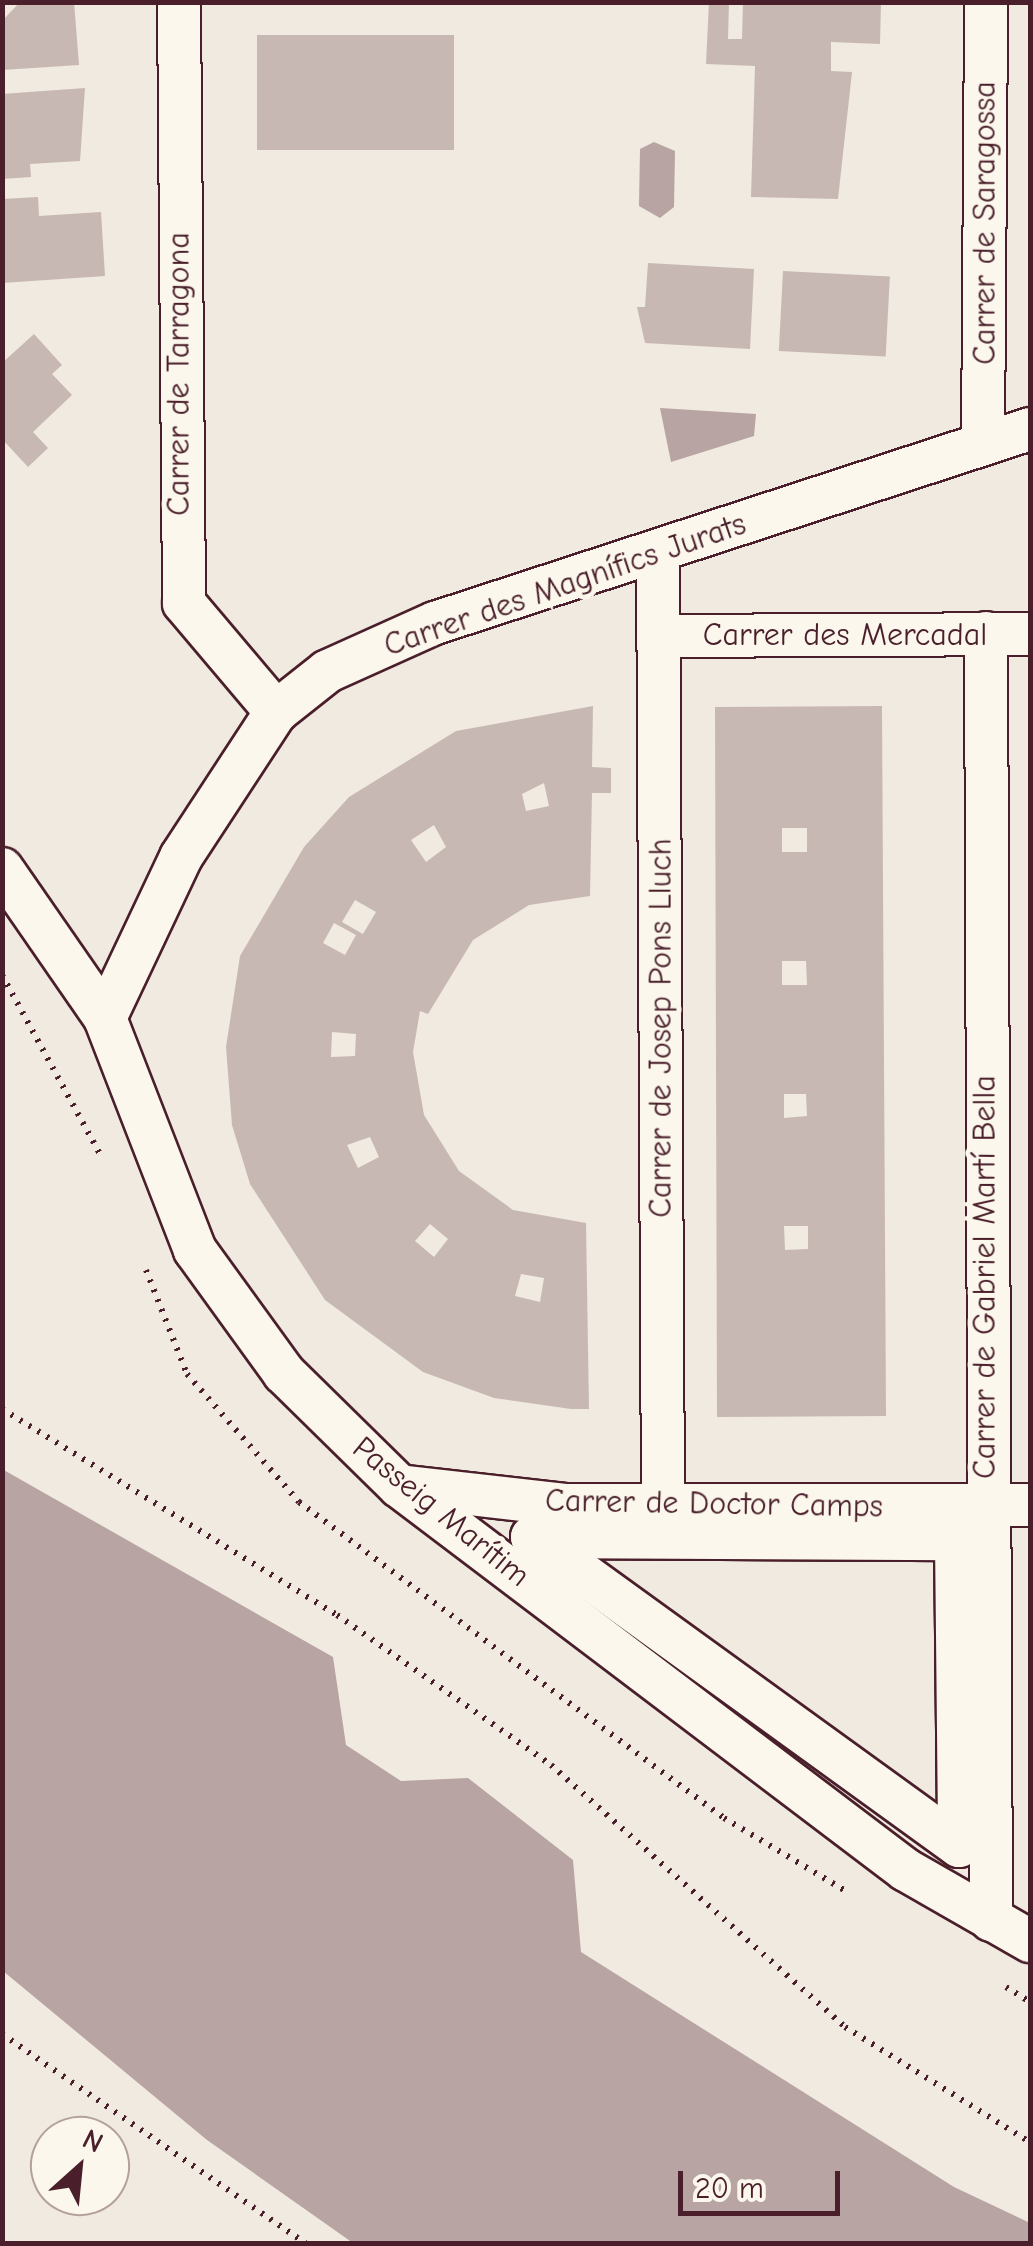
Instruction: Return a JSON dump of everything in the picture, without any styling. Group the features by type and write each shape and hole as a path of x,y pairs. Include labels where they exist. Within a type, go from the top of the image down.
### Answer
{"street":[{"name":"Carrer de Tarragona","path":"179,2 184,603 276,712"},
{"name":"Carrer de Saragossa","path":"984,444 986,2"},
{"name":"Carrer des Magnífics Jurats","path":"105,1018 181,857 276,712 328,671 436,623 1030,429"},
{"name":"Carrer de Josep Pons Lluch","path":"658,551 663,1505"},
{"name":"Carrer de Gabriel Martí Bella","path":"974,1815 971,1565 985,1505 986,634"},
{"name":"Carrer des Mercadal","path":"659,636 1030,634"},
{"name":"Passeig Marítim","path":"2,869 105,1018 195,1250 284,1373 398,1486 906,1870 1030,1940"},
{"name":"Carrer de Doctor Camps","path":"398,1486 573,1522 663,1505 889,1523 985,1505 1030,1505"},
{"path":"971,1565 956,1539 889,1523 573,1522 532,1537 959,1846 974,1815"},
{"path":"974,1815 991,1920"}],"path":[{"path":"2,1409 337,1616 551,1766 845,2027 1030,2142"},
{"path":"2,2034 306,2244"}],"shaded area":[{"path":"654,142 675,151 674,207 660,218 639,206 640,149"},
{"path":"660,408 756,414 754,436 671,462"},
{"path":"2,1469 333,1657 346,1745 401,1781 468,1778 573,1860 581,1952 954,2187 1030,2223 1030,2243 353,2243 207,2140 3,1971"}],"building":[{"path":"20,2 74,2 79,65 2,70 2,21"},
{"path":"709,2 729,2 728,39 742,39 743,2 881,2 880,44 831,42 831,71 852,72 838,199 751,197 755,66 706,64"},
{"path":"257,35 454,35 454,150 257,150"},
{"path":"85,88 80,161 30,164 31,177 2,179 2,94"},
{"path":"38,197 39,216 101,212 105,276 2,283 2,199"},
{"path":"648,263 754,269 750,349 645,343 637,307 645,307"},
{"path":"783,271 890,277 886,356 779,351"},
{"path":"34,334 62,365 52,374 72,395 33,432 48,448 28,467 2,439 2,363"},
{"path":"593,706 592,767 611,768 611,793 592,793 590,896 529,905 473,940 428,1014 420,1011 413,1052 424,1115 459,1171 513,1210 586,1223 589,1409 494,1398 423,1372 325,1300 250,1184 232,1125 226,1047 240,956 304,847 349,797 456,731","holes":["544,783 549,806 526,811 522,794","434,825 446,847 426,862 411,840","355,900 376,912 363,934 342,922","334,923 356,935 345,955 323,943","332,1032 356,1034 355,1056 331,1057","370,1137 379,1157 358,1168 347,1145","430,1224 448,1239 434,1257 415,1241","521,1274 544,1278 540,1302 515,1296"]},
{"path":"882,706 886,1416 717,1417 715,707","holes":["782,828 807,828 807,852 782,852","782,961 806,961 807,985 782,985","784,1094 806,1094 807,1116 784,1118","784,1226 808,1226 808,1249 785,1250"]}]}
